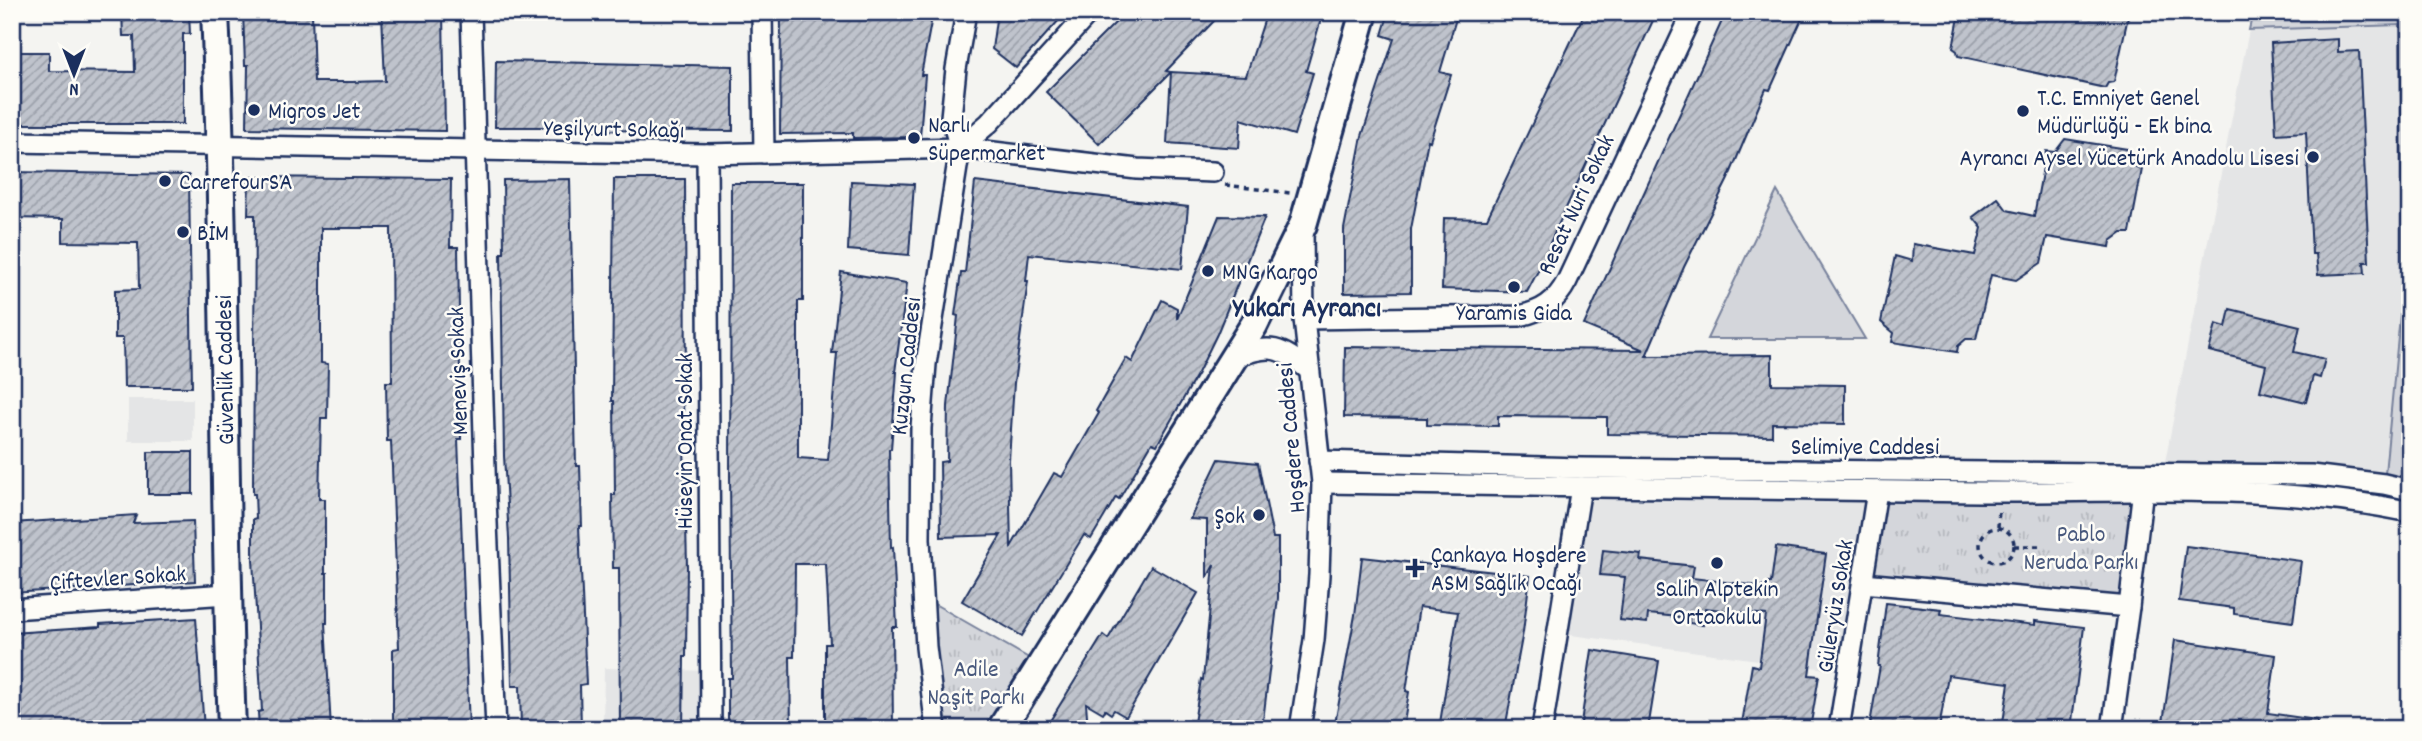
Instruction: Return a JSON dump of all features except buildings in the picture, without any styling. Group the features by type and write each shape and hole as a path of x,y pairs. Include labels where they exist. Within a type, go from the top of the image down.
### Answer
{"main road":[{"name":"Güvenlik Caddesi","path":"215,12 221,147 227,594 232,729"},
{"path":"1001,729 1255,325 1303,225 1364,12"}],"street":[{"name":"Meneviş Sokak","path":"471,12 485,486 496,729"},
{"path":"762,12 764,153"},
{"name":"Kuzgun Caddesi","path":"936,729 926,647 921,551 921,428 926,364 960,148 951,117 966,12"},
{"path":"960,148 989,123 1090,12"},
{"name":"Resat Nuri Sokak","path":"1304,319 1519,316 1534,313 1553,302 1567,281 1693,12"},
{"name":"Yeşilyurt Sokağı","path":"12,142 706,154 960,148 1218,178"},
{"name":"Hüseyin Onat Sokak","path":"706,154 710,729"},
{"name":"Hoşdere Caddesi","path":"1300,729 1314,640 1322,483 1304,319 1303,225"},
{"path":"1236,357 1256,349 1274,348 1285,352 1309,370"},
{"name":"Selimiye Caddesi","path":"1319,461 2144,482 2355,501 2410,512"},
{"name":"Selimiye Caddesi","path":"1322,483 1877,491 2311,475 2410,490"},
{"path":"2112,729 2144,482"},
{"path":"1542,729 1581,487"},
{"name":"Güleryüz Sokak","path":"1839,729 1877,491"},
{"path":"1863,583 2129,607"},
{"name":"Çiftevler Sokak","path":"12,609 227,594"}],"path":[{"path":"1218,178 1312,194"},
{"path":"1998,527 2010,533 2014,546 2007,559 1992,561 1981,551 1980,544 1986,532 1998,527"},
{"path":"2014,546 2044,546"}],"shaded area":[{"name":"Ayrancı Aysel Yücetürk Anadolu Lisesi","path":"2400,25 2403,284 2384,484 2163,472 2249,30"},
{"path":"128,399 193,399 193,441 128,441"},
{"name":"Salih Alptekin Ortaokulu","path":"1581,487 1877,491 1848,672 1556,633"},
{"path":"604,668 710,671 711,729 603,729"}],"green space":[{"path":"2253,12 2410,12 2410,490 2384,484 2403,284 2400,25 2249,30"},
{"path":"1777,191 1865,339 1707,339"},
{"name":"Pablo Neruda Parkı","path":"1877,491 2145,491 2129,607 1863,583"},
{"name":"Adile Naşit Parkı","path":"924,598 1041,665 1001,729 936,729"}],"place":[{"name":"Migros Jet","path":"254,110"},
{"name":"T.C. Emniyet Genel Müdürlüğü - Ek bina","path":"2023,111"},
{"name":"Narlı Süpermarket","path":"914,138"},
{"name":"Ayrancı Aysel Yücetürk Anadolu Lisesi","path":"2313,157"},
{"name":"CarrefourSA","path":"165,181"},
{"name":"BİM","path":"183,232"},
{"name":"MNG Kargo","path":"1208,271"},
{"name":"Yaramis Gida","path":"1514,287"},
{"name":"Şok","path":"1259,515"},
{"name":"Salih Alptekin Ortaokulu","path":"1717,563"},
{"name":"Çankaya Hoşdere ASM Sağlık Ocağı","path":"1415,568"}],"district":[{"name":"Yukarı Ayrancı","path":"1307,306"}]}
